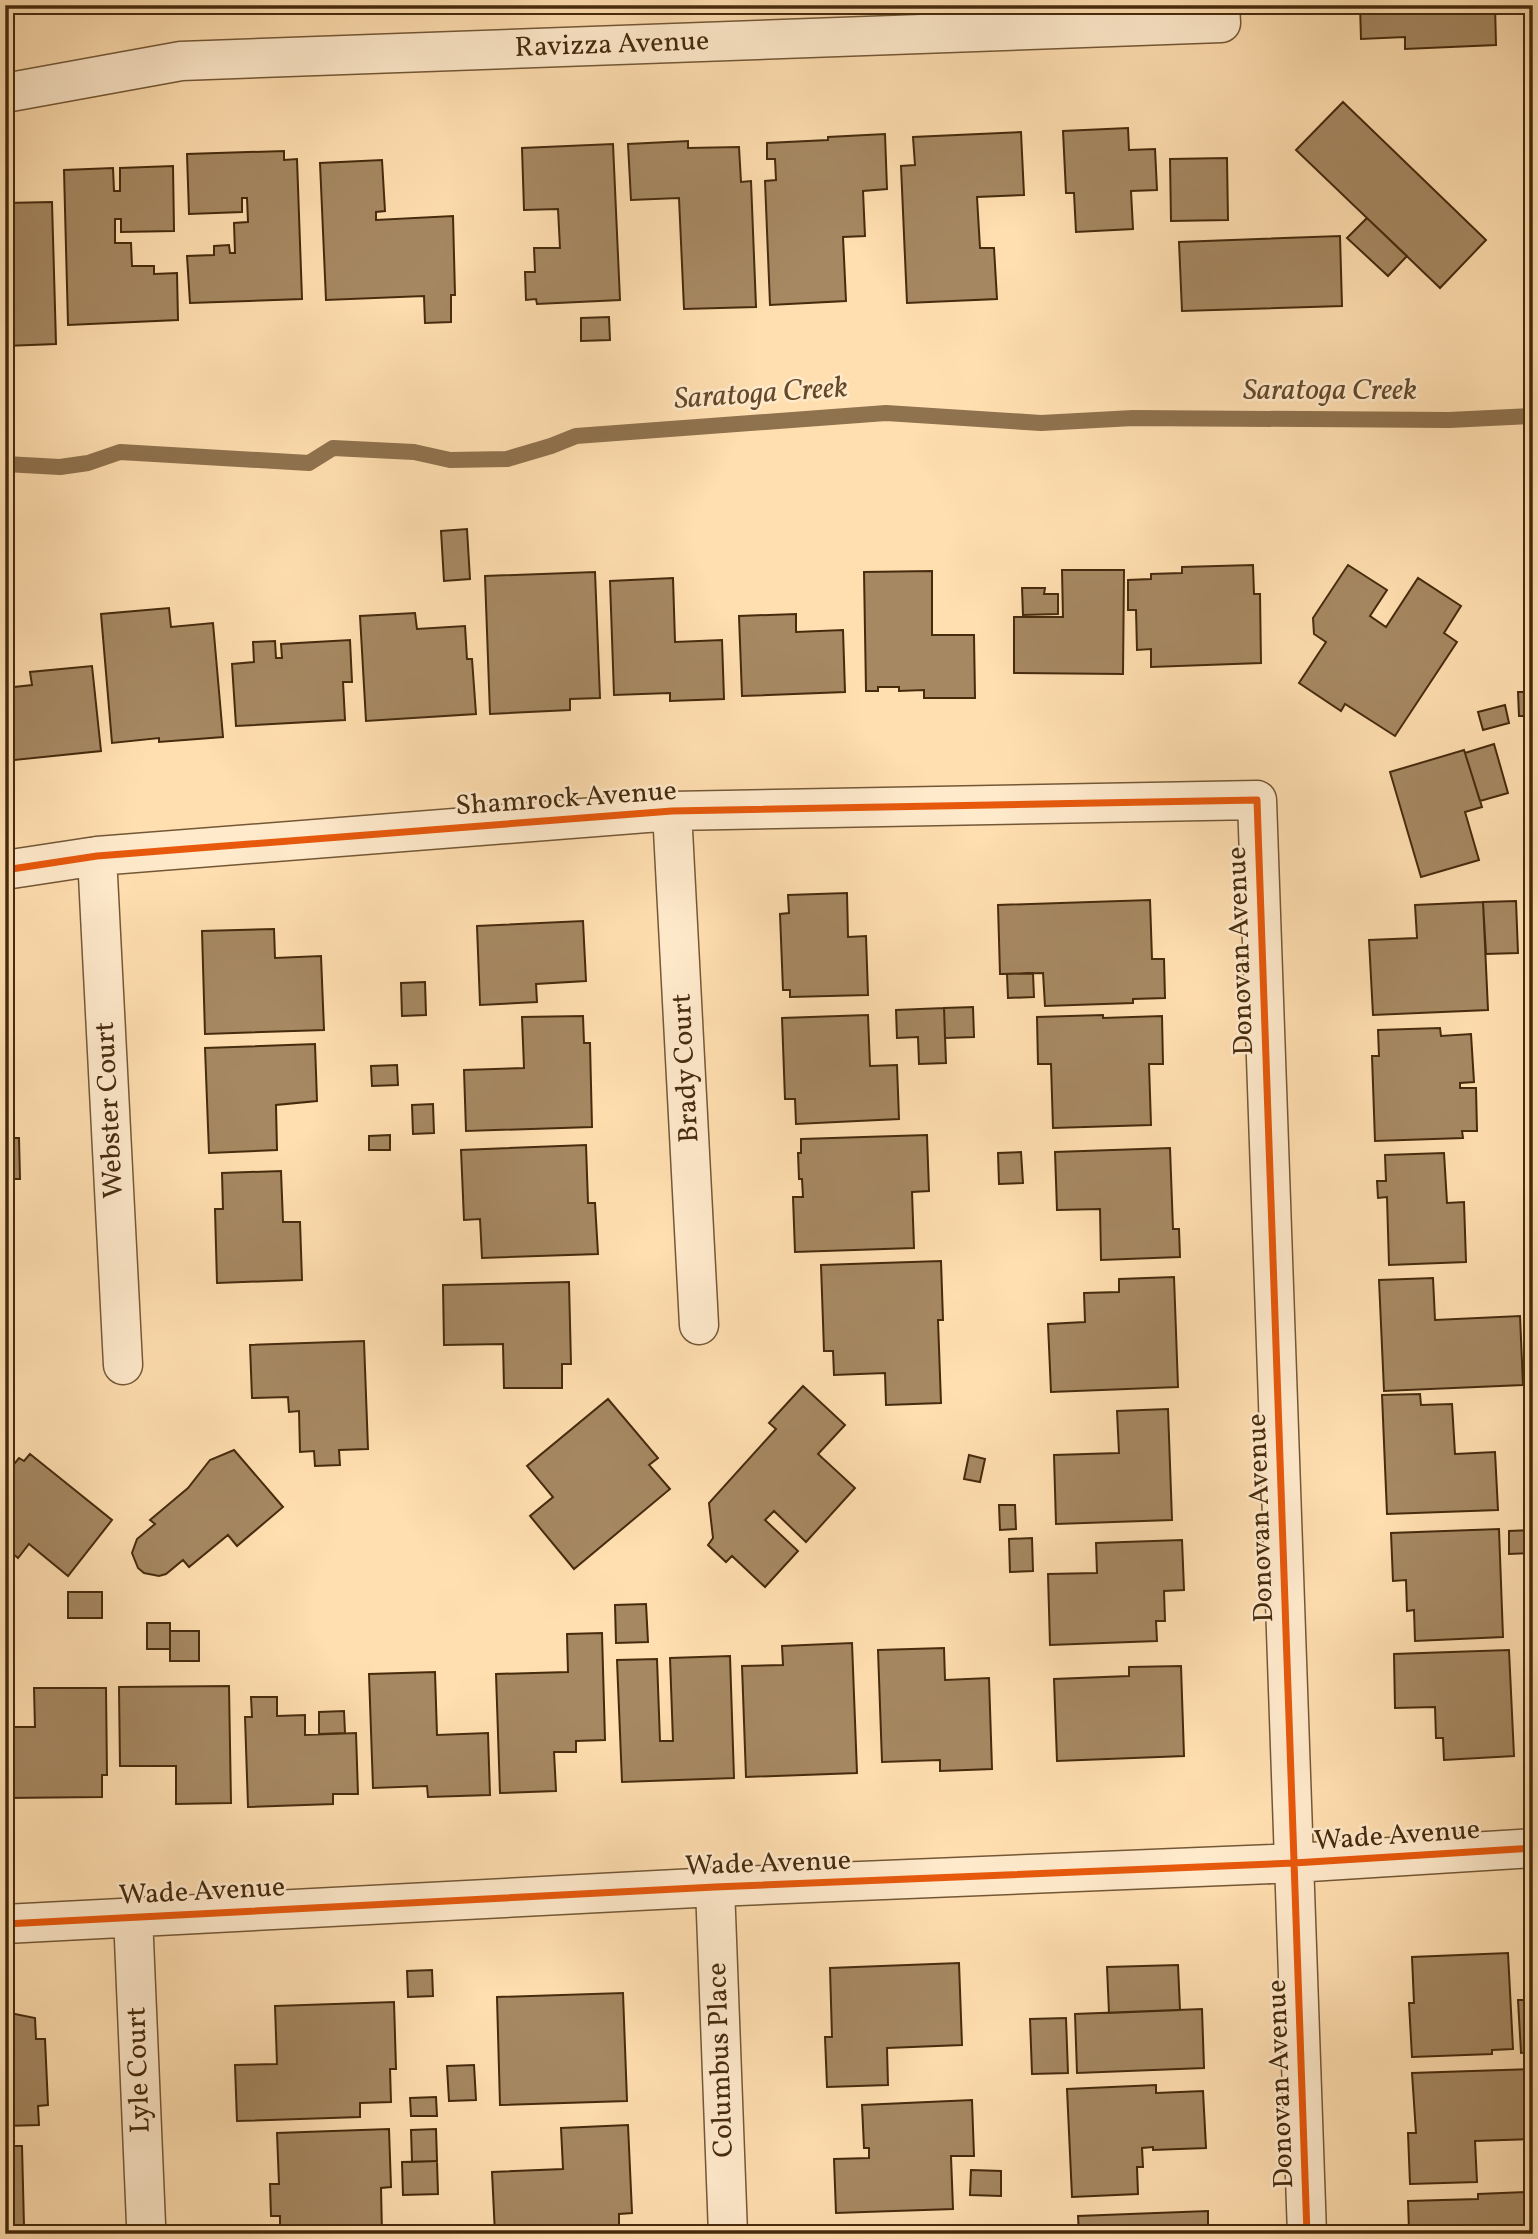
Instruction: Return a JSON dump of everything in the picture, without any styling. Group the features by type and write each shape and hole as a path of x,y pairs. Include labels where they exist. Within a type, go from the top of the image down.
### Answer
{"street":[{"name":"Ravizza Avenue","path":"5,93 181,61 1220,14"},
{"name":"Shamrock Avenue","path":"5,870 97,856 672,811 1257,800"},
{"name":"Donovan Avenue","path":"1257,800 1307,2234"},
{"name":"Brady Court","path":"672,811 699,1325"},
{"name":"Webster Court","path":"97,856 123,1365"},
{"name":"Wade Avenue","path":"5,1924 715,1887 1294,1863 1533,1848"},
{"name":"Columbus Place","path":"715,1887 728,2234"},
{"name":"Lyle Court","path":"133,1916 146,2224"}],"building":[{"path":"1360,5 1495,5 1496,45 1405,49 1405,37 1361,39"},
{"path":"1343,102 1486,240 1440,288 1296,150"},
{"path":"1128,128 1129,150 1155,149 1157,190 1131,191 1133,229 1076,232 1074,193 1066,193 1063,131"},
{"path":"1021,132 1024,195 977,197 980,248 994,248 997,299 907,303 901,166 915,165 913,137"},
{"path":"885,134 887,189 863,191 865,236 843,237 846,301 770,305 765,181 776,180 775,159 767,159 767,143"},
{"path":"688,141 688,148 739,147 741,182 751,181 756,307 684,309 679,198 631,200 628,144"},
{"path":"613,144 620,300 537,304 536,299 526,300 525,272 535,272 534,248 560,248 558,209 524,210 522,148"},
{"path":"284,151 284,160 297,159 302,299 190,303 187,256 214,255 214,246 229,245 230,253 235,253 234,223 248,222 247,198 242,198 242,212 189,214 187,154"},
{"path":"1227,158 1228,220 1171,221 1170,159"},
{"path":"382,160 385,211 376,212 376,220 453,216 455,295 451,295 451,322 425,323 424,296 326,300 320,163"},
{"path":"173,166 174,231 121,232 121,219 115,219 115,243 131,243 132,266 154,266 154,274 177,273 178,320 68,325 64,170 113,168 114,191 120,191 120,168"},
{"path":"52,202 56,344 5,346 5,203"},
{"path":"1367,218 1407,256 1388,276 1347,238"},
{"path":"1340,236 1342,306 1182,311 1179,242"},
{"path":"609,317 610,340 581,341 581,318"},
{"path":"467,529 470,579 444,581 441,531"},
{"path":"1253,565 1254,594 1260,594 1261,663 1151,667 1151,649 1137,650 1136,610 1128,610 1128,580 1151,579 1151,574 1182,573 1182,567"},
{"path":"1348,565 1387,590 1370,616 1386,627 1418,578 1461,606 1444,633 1457,642 1395,736 1345,704 1341,711 1299,683 1326,642 1314,634 1313,618"},
{"path":"1062,570 1124,570 1123,674 1014,673 1014,617 1063,617"},
{"path":"932,571 932,635 974,635 975,698 924,698 924,690 899,691 899,687 878,687 878,691 866,691 864,572"},
{"path":"595,572 600,698 570,699 570,710 490,714 485,576"},
{"path":"673,578 675,642 722,640 724,699 670,701 670,693 614,695 610,581"},
{"path":"1022,588 1045,588 1044,594 1058,594 1058,614 1023,615"},
{"path":"169,608 171,627 213,623 223,737 159,742 159,738 112,743 101,614"},
{"path":"415,613 417,629 465,626 467,659 472,659 476,714 366,721 360,616"},
{"path":"796,614 796,632 843,630 845,692 742,696 739,616"},
{"path":"350,640 352,682 343,682 345,720 236,726 232,664 254,662 253,642 275,641 276,658 282,658 281,644"},
{"path":"92,666 101,751 5,761 5,688 32,685 30,672"},
{"path":"1518,692 1533,692 1533,716 1519,716"},
{"path":"1505,705 1509,723 1483,730 1478,712"},
{"path":"1494,744 1508,793 1480,801 1465,753"},
{"path":"1464,750 1482,807 1465,812 1479,860 1421,877 1390,772"},
{"path":"847,893 848,937 866,936 868,995 790,997 790,990 783,990 780,914 789,913 788,895"},
{"path":"1150,900 1152,959 1164,959 1165,998 1133,999 1133,1003 1045,1006 1043,973 1000,974 998,905"},
{"path":"1516,901 1518,953 1486,954 1483,902"},
{"path":"1483,902 1488,1010 1373,1015 1369,940 1417,938 1415,905"},
{"path":"583,921 586,981 536,984 537,1002 480,1005 477,926"},
{"path":"274,929 275,958 321,956 324,1030 205,1034 202,931"},
{"path":"1033,973 1034,997 1008,998 1007,974"},
{"path":"425,982 426,1015 402,1016 401,983"},
{"path":"973,1007 974,1037 945,1038 944,1008"},
{"path":"944,1008 946,1063 919,1064 918,1037 897,1038 896,1010"},
{"path":"868,1015 870,1066 897,1065 899,1119 796,1124 795,1099 785,1099 782,1018"},
{"path":"1103,1015 1103,1018 1162,1016 1163,1064 1149,1064 1151,1125 1053,1128 1051,1064 1038,1064 1037,1017"},
{"path":"583,1016 584,1043 590,1043 592,1127 466,1131 464,1070 524,1068 522,1017"},
{"path":"1440,1028 1441,1036 1471,1034 1474,1082 1460,1083 1460,1088 1476,1088 1477,1131 1462,1131 1463,1138 1375,1141 1372,1056 1379,1056 1378,1030"},
{"path":"315,1044 317,1101 276,1105 277,1150 209,1153 205,1048"},
{"path":"397,1065 398,1085 372,1086 371,1066"},
{"path":"433,1104 434,1133 413,1134 412,1105"},
{"path":"5,1125 8,1125 9,1138 19,1138 20,1179 9,1179 9,1186 5,1186"},
{"path":"390,1135 390,1150 369,1150 369,1136"},
{"path":"927,1135 929,1191 912,1192 914,1248 795,1252 793,1197 803,1197 798,1153 801,1153 801,1139"},
{"path":"586,1145 588,1203 595,1203 598,1254 482,1258 480,1219 464,1220 461,1150"},
{"path":"1170,1148 1173,1229 1179,1229 1180,1257 1101,1260 1100,1209 1057,1210 1055,1152"},
{"path":"1021,1152 1023,1183 999,1184 998,1153"},
{"path":"1444,1153 1447,1203 1464,1202 1466,1262 1389,1265 1387,1197 1378,1198 1377,1181 1386,1181 1385,1155"},
{"path":"281,1171 283,1222 300,1222 302,1280 217,1283 215,1209 223,1209 222,1173"},
{"path":"941,1261 943,1320 938,1320 941,1403 886,1405 885,1373 834,1375 833,1351 824,1351 821,1265"},
{"path":"1174,1277 1178,1387 1051,1392 1048,1324 1085,1322 1084,1293 1119,1292 1119,1279"},
{"path":"1433,1278 1435,1320 1520,1316 1523,1385 1384,1391 1379,1280"},
{"path":"569,1282 571,1364 562,1364 562,1388 504,1388 503,1344 444,1345 443,1285"},
{"path":"364,1341 368,1449 339,1450 340,1465 315,1466 314,1451 300,1452 299,1411 289,1412 288,1397 252,1398 250,1345"},
{"path":"803,1386 845,1425 818,1454 855,1488 806,1542 774,1511 765,1520 798,1551 765,1587 732,1556 726,1562 708,1545 713,1538 709,1503 776,1429 769,1423"},
{"path":"1420,1394 1421,1405 1452,1404 1455,1454 1495,1452 1498,1510 1387,1514 1382,1395"},
{"path":"608,1399 658,1458 649,1465 670,1489 574,1569 530,1516 553,1497 527,1466"},
{"path":"1168,1409 1172,1520 1056,1524 1054,1455 1119,1453 1117,1411"},
{"path":"234,1450 283,1507 237,1546 228,1535 189,1567 183,1560 166,1574 159,1576 144,1573 138,1568 132,1553 137,1539 155,1524 150,1520 188,1488 210,1460"},
{"path":"30,1454 112,1520 68,1576 29,1544 18,1558 5,1547 5,1475 19,1458 24,1461"},
{"path":"969,1455 985,1459 980,1482 964,1479"},
{"path":"999,1505 1015,1505 1016,1529 1000,1530"},
{"path":"1499,1529 1503,1637 1415,1641 1414,1610 1407,1611 1406,1580 1393,1581 1391,1533"},
{"path":"1533,1530 1533,1553 1509,1554 1509,1531"},
{"path":"1032,1538 1033,1571 1010,1572 1009,1539"},
{"path":"1182,1540 1184,1590 1164,1591 1165,1621 1156,1621 1157,1641 1050,1645 1048,1574 1097,1573 1096,1543"},
{"path":"68,1592 102,1592 102,1618 68,1618"},
{"path":"646,1604 648,1642 616,1643 615,1605"},
{"path":"147,1623 170,1623 170,1649 147,1649"},
{"path":"170,1631 199,1631 199,1661 170,1661"},
{"path":"602,1633 605,1740 576,1741 576,1752 554,1752 556,1791 500,1793 496,1674 568,1672 567,1634"},
{"path":"852,1643 857,1773 746,1777 742,1666 783,1665 782,1646"},
{"path":"944,1648 945,1680 989,1678 992,1769 940,1771 940,1760 882,1762 878,1650"},
{"path":"1509,1650 1514,1756 1444,1760 1443,1738 1436,1738 1435,1707 1395,1708 1394,1654"},
{"path":"730,1656 734,1778 622,1782 617,1660 657,1659 660,1741 673,1741 670,1658"},
{"path":"1181,1666 1184,1756 1057,1761 1054,1679 1129,1676 1129,1667"},
{"path":"435,1672 437,1735 488,1733 490,1795 428,1797 427,1786 373,1788 369,1674"},
{"path":"229,1686 231,1803 176,1804 176,1766 120,1766 119,1687"},
{"path":"34,1688 106,1688 107,1775 102,1775 102,1797 5,1798 5,1727 35,1727"},
{"path":"251,1697 277,1697 277,1716 305,1715 305,1735 356,1733 358,1794 333,1794 333,1804 248,1807 245,1717 252,1717"},
{"path":"344,1711 345,1733 319,1734 319,1712"},
{"path":"1508,1953 1513,2049 1492,2050 1492,2054 1412,2057 1409,2003 1414,2003 1412,1957"},
{"path":"959,1963 962,2045 887,2048 888,2085 827,2087 825,2037 832,2037 830,1968"},
{"path":"1178,1965 1180,2010 1109,2013 1107,1967"},
{"path":"432,1970 433,1996 408,1997 407,1971"},
{"path":"623,1993 627,2101 500,2105 497,1997"},
{"path":"1518,2000 1533,2000 1533,2052 1521,2053"},
{"path":"394,2002 396,2069 390,2069 391,2102 360,2103 360,2117 237,2121 235,2065 277,2064 275,2006"},
{"path":"1202,2009 1204,2068 1077,2073 1075,2014"},
{"path":"5,2012 35,2018 36,2039 45,2039 48,2105 38,2106 39,2125 5,2126"},
{"path":"1066,2018 1068,2073 1032,2074 1030,2019"},
{"path":"474,2065 476,2100 449,2101 447,2066"},
{"path":"1533,2069 1533,2139 1475,2141 1477,2182 1410,2184 1408,2133 1416,2133 1412,2073"},
{"path":"1156,2085 1156,2093 1203,2091 1206,2148 1142,2148 1143,2167 1137,2167 1138,2194 1072,2197 1067,2089"},
{"path":"436,2097 437,2116 411,2116 410,2098"},
{"path":"972,2100 974,2156 951,2156 953,2209 836,2213 834,2159 869,2158 869,2148 864,2148 862,2105"},
{"path":"628,2125 632,2213 619,2214 619,2234 495,2234 492,2172 563,2169 561,2128"},
{"path":"389,2129 391,2187 381,2188 382,2234 280,2234 280,2216 271,2216 270,2184 279,2184 277,2133"},
{"path":"436,2129 437,2161 412,2162 411,2130"},
{"path":"5,2142 22,2146 24,2226 18,2226 18,2234 5,2234"},
{"path":"437,2161 438,2194 403,2195 402,2162"},
{"path":"971,2170 1001,2171 1001,2196 970,2195"},
{"path":"1526,2192 1527,2234 1413,2234 1413,2230 1409,2230 1408,2201 1478,2199 1478,2194"},
{"path":"1208,2211 1208,2234 1079,2234 1078,2216"},
{"path":"860,2225 860,2228 916,2226 917,2234 843,2234 843,2226"}],"waterway":[{"name":"Saratoga Creek","path":"5,464 60,467 88,463 120,452 309,463 333,448 414,452 450,460 507,459 576,436 886,413 1041,423 1133,418 1449,420 1533,416"}],"cycle path":[{"path":"5,870 97,856 672,811 1257,800 1307,2234"},
{"path":"5,1924 715,1887 1294,1863 1533,1848"}]}
